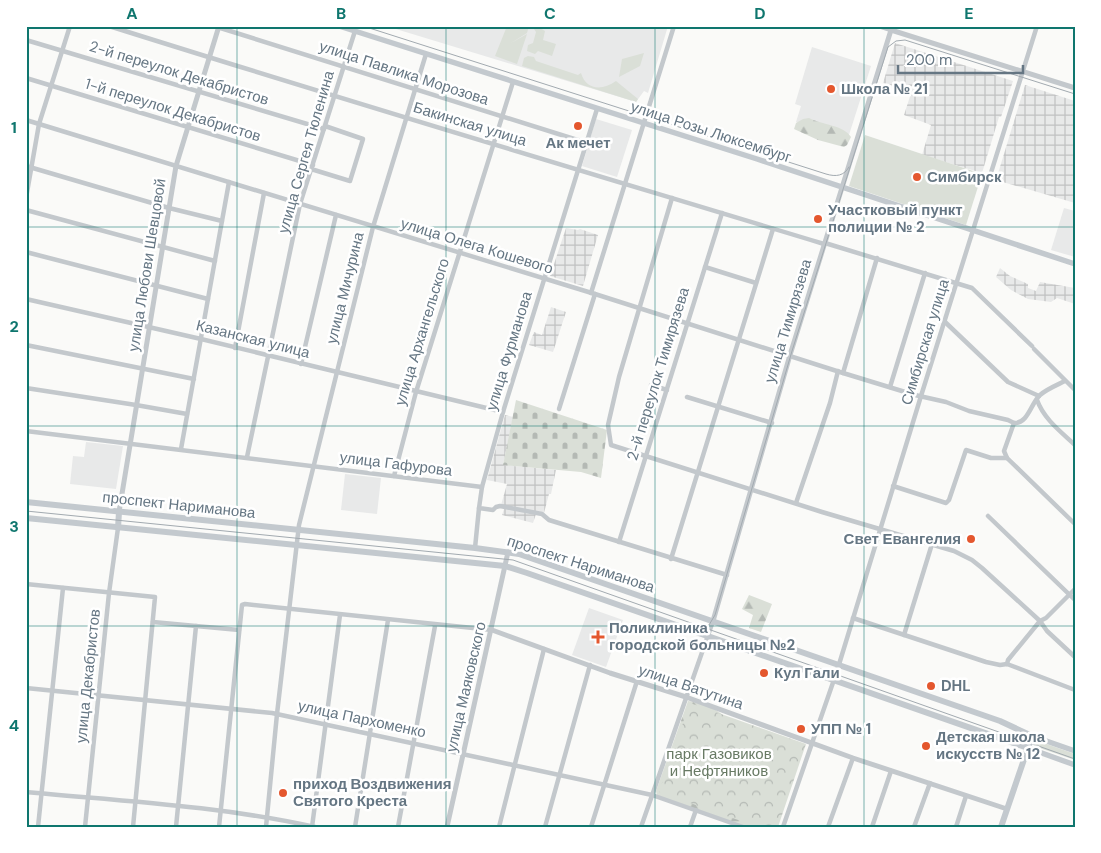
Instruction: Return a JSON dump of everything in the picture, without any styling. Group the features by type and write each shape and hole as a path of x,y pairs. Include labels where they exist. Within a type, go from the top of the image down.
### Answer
{"main road":[{"name":"улица Розы Люксембург","path":"339,26 842,187 1075,264"},
{"name":"проспект Нариманова","path":"26,502 508,552 546,563 1000,721 1032,736 1075,751"},
{"path":"118,528 119,512"},
{"name":"проспект Нариманова","path":"26,518 505,566 527,572 1075,765"},
{"path":"1001,827 1032,736"}],"street":[{"path":"26,198 29,167 39,124 70,26"},
{"name":"Бакинская улица","path":"109,26 493,145 956,282 974,290 1075,390"},
{"path":"559,409 625,183 674,26"},
{"path":"879,26 1075,88"},
{"name":"Симбирская улица","path":"783,827 834,680 879,529 1037,26"},
{"name":"улица Любови Шевцовой","path":"119,512 176,166 217,27"},
{"name":"улица Павлика Морозова","path":"217,27 587,143"},
{"name":"улица Тимирязева","path":"713,621 790,355 891,30"},
{"name":"улица Сергея Тюленина","path":"247,457 300,204 355,31"},
{"name":"2-й переулок Декабристов","path":"26,40 198,92 363,138"},
{"name":"улица Мичурина","path":"266,827 298,530 373,227 426,54"},
{"name":"1-й переулок Декабристов","path":"26,78 312,167 350,181 363,138"},
{"name":"улица Архангельского","path":"394,476 416,392 513,82"},
{"name":"улица Фурманова","path":"482,487 503,412 597,109"},
{"name":"улица Олега Кошевого","path":"26,120 639,308 840,372 1014,423"},
{"path":"29,167 169,208 222,221"},
{"path":"181,449 229,182"},
{"path":"235,348 264,193"},
{"path":"672,198 612,406 608,426 611,445 932,544 972,560 1040,621 1047,631 1075,657"},
{"path":"26,210 214,262"},
{"name":"2-й переулок Тимирязева","path":"619,542 722,213"},
{"path":"301,364 336,215"},
{"path":"671,559 773,229"},
{"path":"26,252 208,299"},
{"path":"796,503 877,258"},
{"path":"705,267 756,283"},
{"path":"890,387 926,273"},
{"name":"Казанская улица","path":"26,299 503,412"},
{"path":"944,321 1008,382 1038,398"},
{"path":"26,345 194,379"},
{"path":"1065,381 1038,398 1024,420 1014,423 1004,451 1007,458 1075,524"},
{"path":"651,385 667,390"},
{"path":"26,388 187,414"},
{"path":"687,397 772,422"},
{"path":"1038,398 1040,408 1048,420 1075,445"},
{"name":"улица Гафурова","path":"26,431 482,487"},
{"path":"893,486 946,503 949,500 966,450 991,458 1007,458"},
{"path":"474,548 482,487"},
{"path":"479,508 493,510 500,506 542,514 550,520 727,575"},
{"path":"988,516 1075,600"},
{"name":"улица Декабристов","path":"85,827 109,593 118,528"},
{"path":"904,635 932,544"},
{"name":"улица Маяковского","path":"447,827 508,552"},
{"path":"26,584 155,597 133,827"},
{"path":"38,827 63,588"},
{"path":"1007,664 1008,660 1040,621 1046,618 1075,589"},
{"name":"улица Ватутина","path":"239,630 242,605 245,604 435,626 492,630 686,697 853,758 1007,809"},
{"path":"26,792 221,812 313,826 340,615"},
{"path":"853,618 986,662 1000,665 1007,664 1075,690"},
{"path":"355,827 388,620"},
{"path":"641,827 713,621"},
{"path":"154,622 239,630 219,827"},
{"path":"176,827 196,626"},
{"path":"398,827 435,626"},
{"path":"499,827 544,649"},
{"path":"545,827 590,665"},
{"path":"591,827 637,681"},
{"name":"улица Пархоменко","path":"26,688 277,714 652,795 743,827"},
{"path":"828,827 853,758"},
{"path":"872,827 891,770"},
{"path":"914,827 930,783"},
{"path":"956,827 966,796"},
{"path":"690,827 696,810"}],"shaded area":[{"path":"386,26 668,26 648,93 644,91 636,102"},
{"path":"895,43 1013,81 1001,117 999,117 982,173 922,155 931,125 904,115 913,87 904,84 894,86 883,83"},
{"name":"Школа № 21","path":"812,47 871,66 848,138 796,122 801,106 795,104"},
{"path":"1025,85 1075,101 1075,203 996,180"},
{"path":"596,119 632,130 617,177 582,166"},
{"path":"1064,208 1075,211 1075,257 1051,250"},
{"path":"566,228 580,229 598,235 583,286 550,276"},
{"path":"1000,268 1010,276 1028,284 1028,288 1036,291 1040,282 1075,288 1075,304 1057,298 1051,302 1028,299 1011,290 996,277"},
{"path":"551,307 566,312 553,352 529,345 534,332 542,335"},
{"path":"505,415 513,417 503,465 556,470 551,494 549,494 544,513 537,511 533,523 502,515 505,506 501,505 507,484 487,480"},
{"path":"86,442 123,446 116,489 70,484 73,456 84,457"},
{"path":"345,474 381,478 377,514 341,510"},
{"name":"Поликлиника городской больницы №2","path":"589,608 623,620 606,667 572,655"}],"green space":[{"path":"507,26 529,26 527,33 511,43 527,34 517,64 495,56"},
{"path":"540,28 545,31 543,40 556,44 552,56 538,51 535,54 527,51 528,45 533,43 536,32 534,29"},
{"path":"644,53 640,66 619,77 622,59"},
{"path":"528,56 534,57 536,61 578,75 581,73 583,79 591,86 605,86 616,81 638,99 636,102 522,66 524,58"},
{"path":"809,118 848,133 851,137 847,145 844,147 818,140 794,129 796,123"},
{"name":"Симбирск","path":"865,135 982,174 966,225 849,186"},
{"path":"516,400 607,430 601,478 581,472 503,465"},
{"path":"749,595 772,604 761,632 749,628 753,615 742,609"},
{"name":"парк Газовиков и Нефтяников","path":"688,701 716,710 723,715 769,827 746,827 657,796 656,791"},
{"name":"парк Газовиков и Нефтяников","path":"690,703 806,744 778,827 758,827 659,792"},
{"path":"1038,741 1075,754 1075,760 1034,746"}],"tram line":[{"path":"363,26 826,174 839,175 849,167"},
{"path":"698,627 709,625 715,615 792,351 888,47 896,41 905,40 1075,94"},
{"path":"26,511 513,560 1075,759"}],"place":[{"name":"Школа № 21","path":"831,89"},
{"name":"Ак мечет","path":"578,126"},
{"name":"Симбирск","path":"917,177"},
{"name":"Участковый пункт полиции № 2","path":"818,219"},
{"name":"Свет Евангелия","path":"971,539"},
{"name":"Поликлиника городской больницы №2","path":"598,637"},
{"name":"Кул Гали","path":"764,673"},
{"name":"DHL","path":"931,686"},
{"name":"УПП № 1","path":"801,729"},
{"name":"Детская школа искусств № 12","path":"926,746"},
{"name":"приход Воздвижения Святого Креста","path":"283,793"}]}
